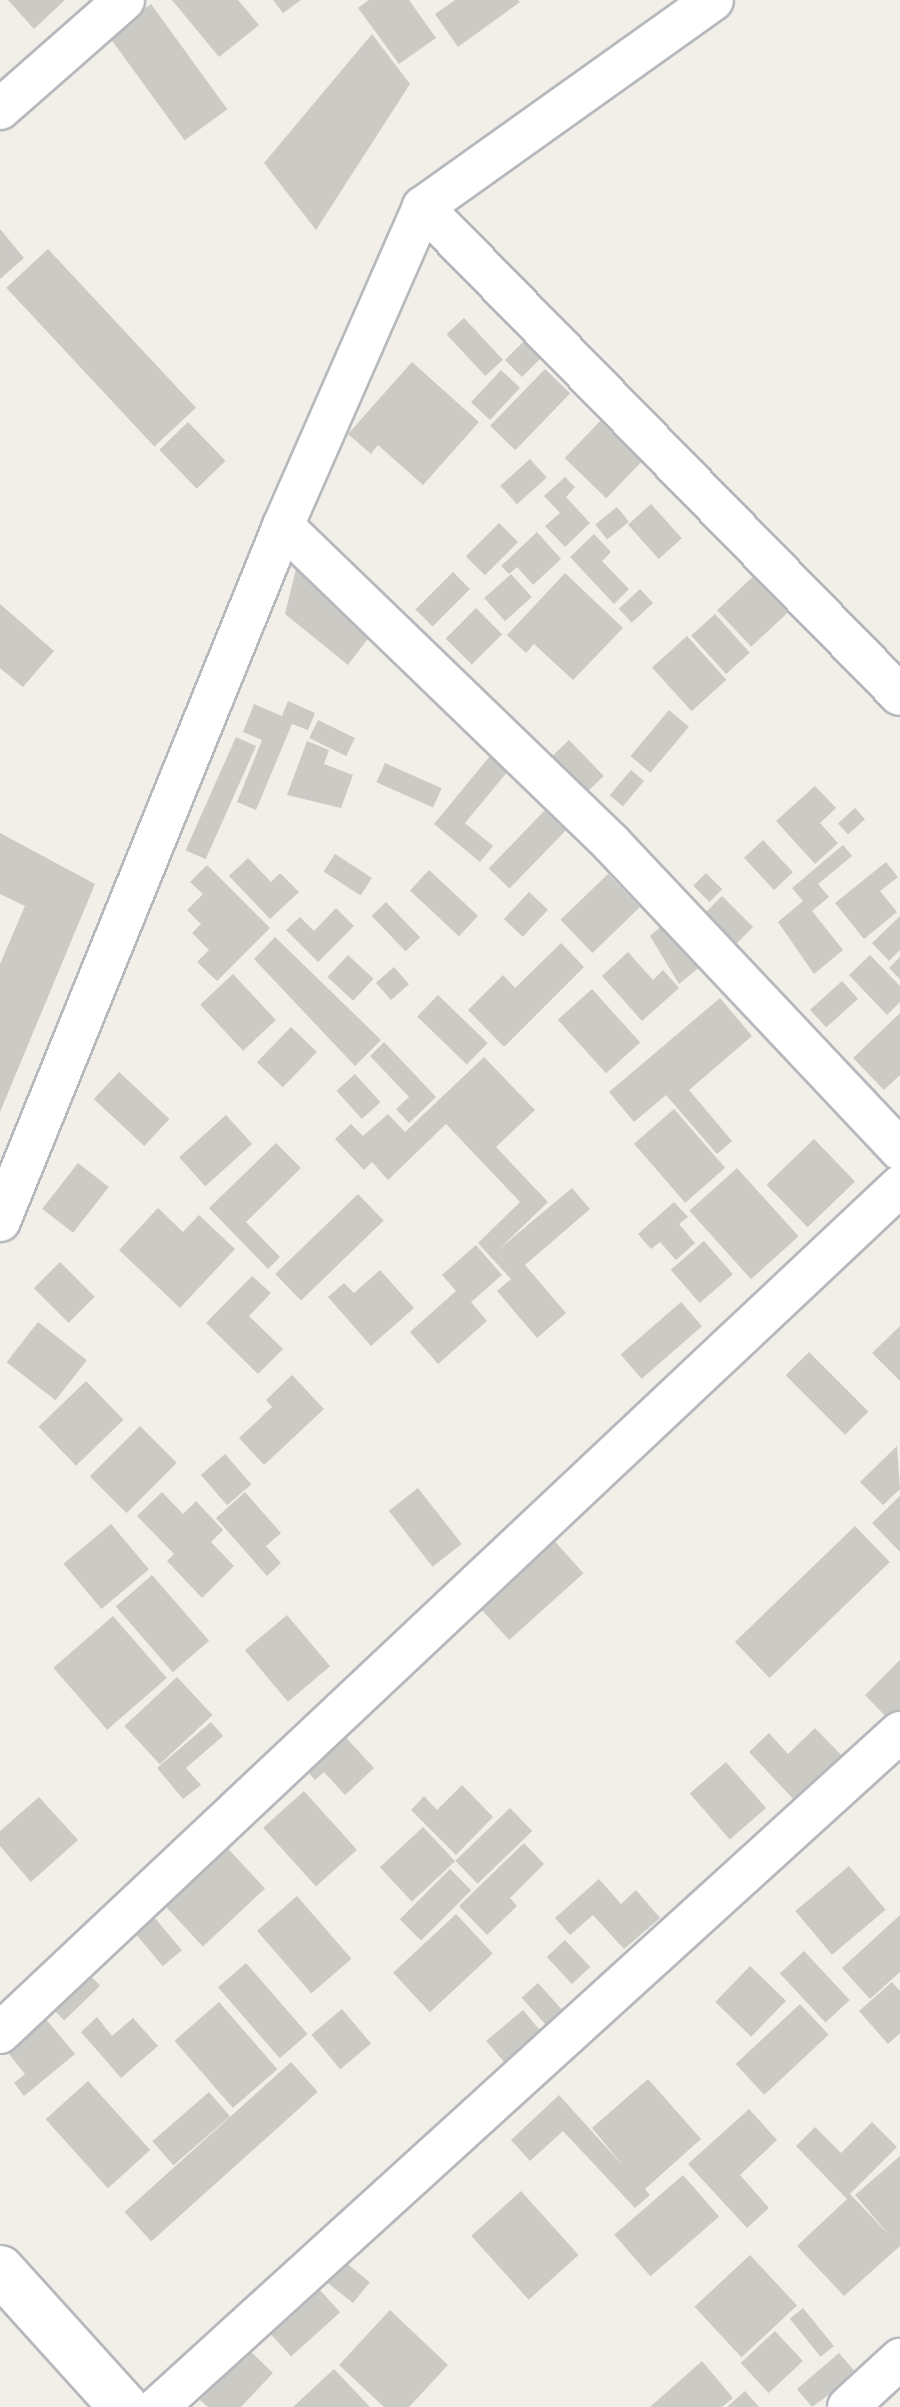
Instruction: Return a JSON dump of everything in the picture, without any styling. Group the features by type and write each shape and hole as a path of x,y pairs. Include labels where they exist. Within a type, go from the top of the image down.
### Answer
{"street":[{"path":"0,109 124,0"},
{"path":"0,1221 283,526 423,207 713,0"},
{"path":"423,207 900,695"},
{"path":"283,526 612,844 900,1150"},
{"path":"0,2033 900,1186"},
{"path":"158,2407 900,1732"},
{"path":"0,2270 124,2407"},
{"path":"848,2407 900,2359"}],"building":[{"path":"8,0 65,0 34,29"},
{"path":"172,0 238,0 259,25 219,57"},
{"path":"273,0 301,0 283,13"},
{"path":"369,0 409,0 436,38 399,64 358,8"},
{"path":"455,0 520,2 458,47 435,14"},
{"path":"151,4 227,109 185,140 108,35"},
{"path":"372,34 410,84 316,230 264,163"},
{"path":"0,229 24,258 0,279"},
{"path":"48,249 196,408 154,447 6,288"},
{"path":"464,318 503,360 485,376 446,334"},
{"path":"529,336 546,353 522,377 505,360"},
{"path":"412,362 479,422 423,485 378,445 371,454 348,434"},
{"path":"545,369 570,393 515,450 490,426"},
{"path":"501,370 520,388 490,420 471,402"},
{"path":"607,414 649,454 606,498 565,458"},
{"path":"188,422 226,461 197,489 159,450"},
{"path":"530,459 547,478 517,504 500,486"},
{"path":"565,477 575,487 566,497 590,523 565,547 545,526 560,513 544,496"},
{"path":"651,504 682,538 659,559 628,525"},
{"path":"617,507 629,522 607,539 595,525"},
{"path":"499,523 518,542 485,575 466,556"},
{"path":"537,532 561,559 533,585 517,567 509,574 501,566"},
{"path":"594,534 611,552 602,561 629,589 614,604 570,557"},
{"path":"297,565 373,632 348,665 285,614"},
{"path":"453,572 470,589 432,626 416,609"},
{"path":"758,572 792,609 751,647 717,610"},
{"path":"565,573 623,628 573,680 534,644 526,653 507,635"},
{"path":"511,574 532,597 505,621 484,598"},
{"path":"640,589 653,603 632,623 619,609"},
{"path":"0,604 54,651 23,687 0,668"},
{"path":"476,608 502,634 472,665 446,638"},
{"path":"715,614 750,653 726,674 691,635"},
{"path":"687,636 726,680 692,711 652,667"},
{"path":"288,701 315,713 308,730 292,724 256,810 237,802 262,740 243,732 254,704 282,716"},
{"path":"669,710 689,727 650,773 630,756"},
{"path":"318,720 355,738 346,756 309,738"},
{"path":"236,737 256,746 206,859 186,850"},
{"path":"569,740 604,776 587,792 552,756"},
{"path":"307,741 329,750 324,764 353,775 341,808 287,795"},
{"path":"490,756 508,771 465,823 493,846 480,862 434,824"},
{"path":"385,763 442,788 433,807 376,782"},
{"path":"631,770 644,781 623,806 610,795"},
{"path":"815,786 836,808 820,823 838,843 815,864 776,821"},
{"path":"547,808 568,828 510,889 489,868"},
{"path":"855,808 865,819 848,835 838,823"},
{"path":"0,833 95,884 0,1112 0,964 25,906 0,894"},
{"path":"763,840 793,872 774,890 744,858"},
{"path":"843,845 852,856 818,884 829,897 812,911 843,950 814,974 778,922 803,901 792,888"},
{"path":"335,854 372,878 360,896 324,872"},
{"path":"248,858 271,882 280,873 299,892 270,919 229,876"},
{"path":"886,862 898,877 880,891 897,912 864,939 835,903"},
{"path":"207,865 270,928 217,981 197,962 209,950 192,933 201,924 187,910 203,894 190,882"},
{"path":"429,870 478,916 459,936 410,890"},
{"path":"706,873 722,889 710,902 693,886"},
{"path":"608,874 640,907 592,953 561,920"},
{"path":"529,892 548,910 523,937 504,919"},
{"path":"722,896 753,927 735,945 704,914"},
{"path":"386,902 420,937 406,951 372,916"},
{"path":"336,908 354,926 318,962 286,930 300,917 314,931"},
{"path":"900,916 900,950 889,961 872,943"},
{"path":"671,918 706,962 679,984 650,936"},
{"path":"275,937 381,1040 355,1066 254,959"},
{"path":"561,943 584,967 504,1047 468,1010 503,975 515,988"},
{"path":"628,952 653,980 663,970 679,988 642,1021 602,976"},
{"path":"348,955 374,979 353,1001 328,977"},
{"path":"870,955 900,986 900,1002 887,1015 849,975"},
{"path":"900,957 900,979 889,968"},
{"path":"394,967 409,984 391,1000 376,983"},
{"path":"233,974 276,1020 243,1051 200,1005"},
{"path":"842,981 858,999 826,1028 810,1010"},
{"path":"592,989 640,1043 606,1073 558,1020"},
{"path":"438,995 488,1043 467,1065 417,1017"},
{"path":"720,998 752,1036 689,1090 732,1141 717,1154 666,1095 634,1122 609,1092"},
{"path":"900,1013 900,1075 884,1090 853,1058"},
{"path":"291,1027 317,1052 283,1087 257,1062"},
{"path":"384,1042 436,1097 409,1123 396,1109 409,1097 370,1056"},
{"path":"484,1057 535,1110 496,1147 548,1202 498,1250 572,1188 590,1209 525,1265 566,1313 537,1338 497,1291 511,1279 478,1243 520,1202 446,1124 388,1180 372,1162 364,1170 335,1139 351,1124 363,1136 388,1114 405,1132"},
{"path":"119,1072 169,1119 144,1146 94,1099"},
{"path":"355,1074 380,1102 362,1119 336,1091"},
{"path":"674,1109 725,1168 685,1203 634,1144"},
{"path":"226,1115 252,1144 205,1186 179,1157"},
{"path":"814,1139 855,1181 808,1227 767,1185"},
{"path":"276,1143 301,1168 246,1222 280,1257 268,1269 209,1208"},
{"path":"78,1163 109,1187 73,1233 42,1209"},
{"path":"737,1168 799,1236 751,1279 689,1211"},
{"path":"358,1194 384,1221 301,1301 275,1274"},
{"path":"674,1202 688,1217 679,1224 695,1243 676,1260 660,1242 651,1249 638,1234"},
{"path":"158,1208 183,1232 199,1215 235,1249 180,1308 119,1250"},
{"path":"704,1241 733,1274 700,1303 671,1270"},
{"path":"476,1245 502,1275 471,1302 487,1321 438,1364 410,1332 456,1291 442,1275"},
{"path":"60,1262 95,1297 68,1323 34,1288"},
{"path":"380,1270 414,1308 371,1346 328,1297 344,1283 354,1293"},
{"path":"252,1276 271,1293 249,1316 283,1349 258,1374 206,1323"},
{"path":"681,1302 702,1326 642,1379 621,1354"},
{"path":"38,1322 87,1360 55,1400 7,1362"},
{"path":"900,1326 900,1381 872,1353"},
{"path":"809,1352 868,1411 845,1435 786,1375"},
{"path":"292,1375 324,1409 264,1465 239,1438 272,1407 266,1400"},
{"path":"86,1381 124,1420 76,1466 39,1427"},
{"path":"140,1426 177,1463 127,1513 90,1476"},
{"path":"897,1446 900,1489 883,1505 860,1482"},
{"path":"225,1454 251,1484 227,1505 201,1475"},
{"path":"418,1488 462,1544 433,1567 389,1511"},
{"path":"162,1492 183,1514 196,1501 223,1530 211,1542 234,1566 202,1598 167,1561 174,1554 137,1516"},
{"path":"245,1492 281,1533 266,1546 281,1563 267,1576 216,1518"},
{"path":"900,1496 900,1552 872,1523"},
{"path":"111,1524 149,1569 101,1609 64,1564"},
{"path":"855,1526 890,1562 770,1678 735,1642"},
{"path":"550,1536 583,1573 509,1640 476,1603"},
{"path":"152,1575 209,1641 173,1672 116,1606"},
{"path":"287,1615 330,1666 288,1702 245,1650"},
{"path":"113,1616 167,1678 107,1730 53,1668"},
{"path":"900,1660 900,1715 892,1723 865,1695"},
{"path":"177,1677 212,1715 160,1764 124,1726"},
{"path":"211,1722 223,1736 186,1768 201,1785 183,1799 157,1768"},
{"path":"815,1728 845,1759 798,1804 749,1752 769,1733 788,1754"},
{"path":"338,1729 374,1768 345,1795 324,1772 315,1780 301,1764"},
{"path":"726,1762 766,1808 730,1840 690,1793"},
{"path":"462,1785 493,1817 456,1855 411,1810 424,1796 437,1810"},
{"path":"304,1791 357,1850 316,1887 263,1828"},
{"path":"39,1797 78,1840 31,1882 0,1846 0,1831"},
{"path":"510,1808 532,1831 478,1884 455,1861"},
{"path":"423,1827 455,1861 412,1902 380,1867"},
{"path":"218,1838 265,1888 203,1946 156,1896"},
{"path":"524,1843 544,1864 510,1898 517,1906 487,1935 459,1906"},
{"path":"849,1866 886,1910 832,1955 795,1911"},
{"path":"450,1869 471,1890 421,1940 400,1919"},
{"path":"599,1879 621,1904 636,1890 660,1918 624,1949 593,1915 570,1935 555,1918"},
{"path":"297,1896 351,1959 311,1993 257,1931"},
{"path":"144,1905 182,1950 163,1966 125,1921"},
{"path":"456,1914 493,1953 430,2012 393,1973"},
{"path":"900,1915 900,1972 870,1999 842,1968"},
{"path":"565,1940 590,1967 572,1984 547,1957"},
{"path":"804,1951 850,2000 826,2023 780,1974"},
{"path":"246,1963 308,2034 280,2058 218,1987"},
{"path":"80,1965 100,1986 64,2021 44,2000"},
{"path":"750,1966 786,2001 751,2037 715,2002"},
{"path":"892,1982 900,1991 900,2033 888,2044 859,2011"},
{"path":"538,1983 566,2014 550,2029 522,1998"},
{"path":"219,2002 277,2069 233,2108 174,2041"},
{"path":"800,2004 829,2035 764,2095 736,2064"},
{"path":"342,2009 371,2043 340,2069 311,2035"},
{"path":"523,2010 543,2034 506,2065 486,2041"},
{"path":"39,2011 75,2054 24,2096 14,2083 25,2074 0,2043"},
{"path":"97,2017 112,2036 133,2018 158,2046 121,2078 81,2032"},
{"path":"291,2062 318,2092 151,2242 125,2212"},
{"path":"648,2079 701,2139 645,2189 650,2195 635,2208 563,2131 530,2161 511,2140 559,2095 625,2168 592,2128"},
{"path":"88,2081 150,2150 108,2188 46,2119"},
{"path":"209,2092 230,2116 173,2165 152,2141"},
{"path":"749,2109 777,2140 740,2175 769,2208 747,2228 688,2164"},
{"path":"872,2122 897,2147 850,2194 891,2237 855,2195 900,2156 900,2246 844,2296 797,2246 847,2199 796,2146 815,2127 841,2153"},
{"path":"683,2175 719,2217 650,2276 614,2235"},
{"path":"521,2191 579,2255 529,2300 471,2236"},
{"path":"750,2255 797,2305 741,2357 694,2307"},
{"path":"345,2262 370,2282 353,2303 328,2283"},
{"path":"320,2290 340,2312 291,2356 271,2334"},
{"path":"803,2308 834,2346 821,2357 790,2319"},
{"path":"390,2310 448,2365 409,2407 384,2407 339,2365"},
{"path":"775,2331 803,2361 769,2393 741,2363"},
{"path":"248,2349 273,2373 241,2407 208,2407 200,2400"},
{"path":"839,2353 857,2374 812,2407 797,2389"},
{"path":"702,2361 733,2398 722,2407 650,2407"},
{"path":"334,2369 370,2407 293,2407"},
{"path":"745,2391 759,2407 727,2407"}]}
